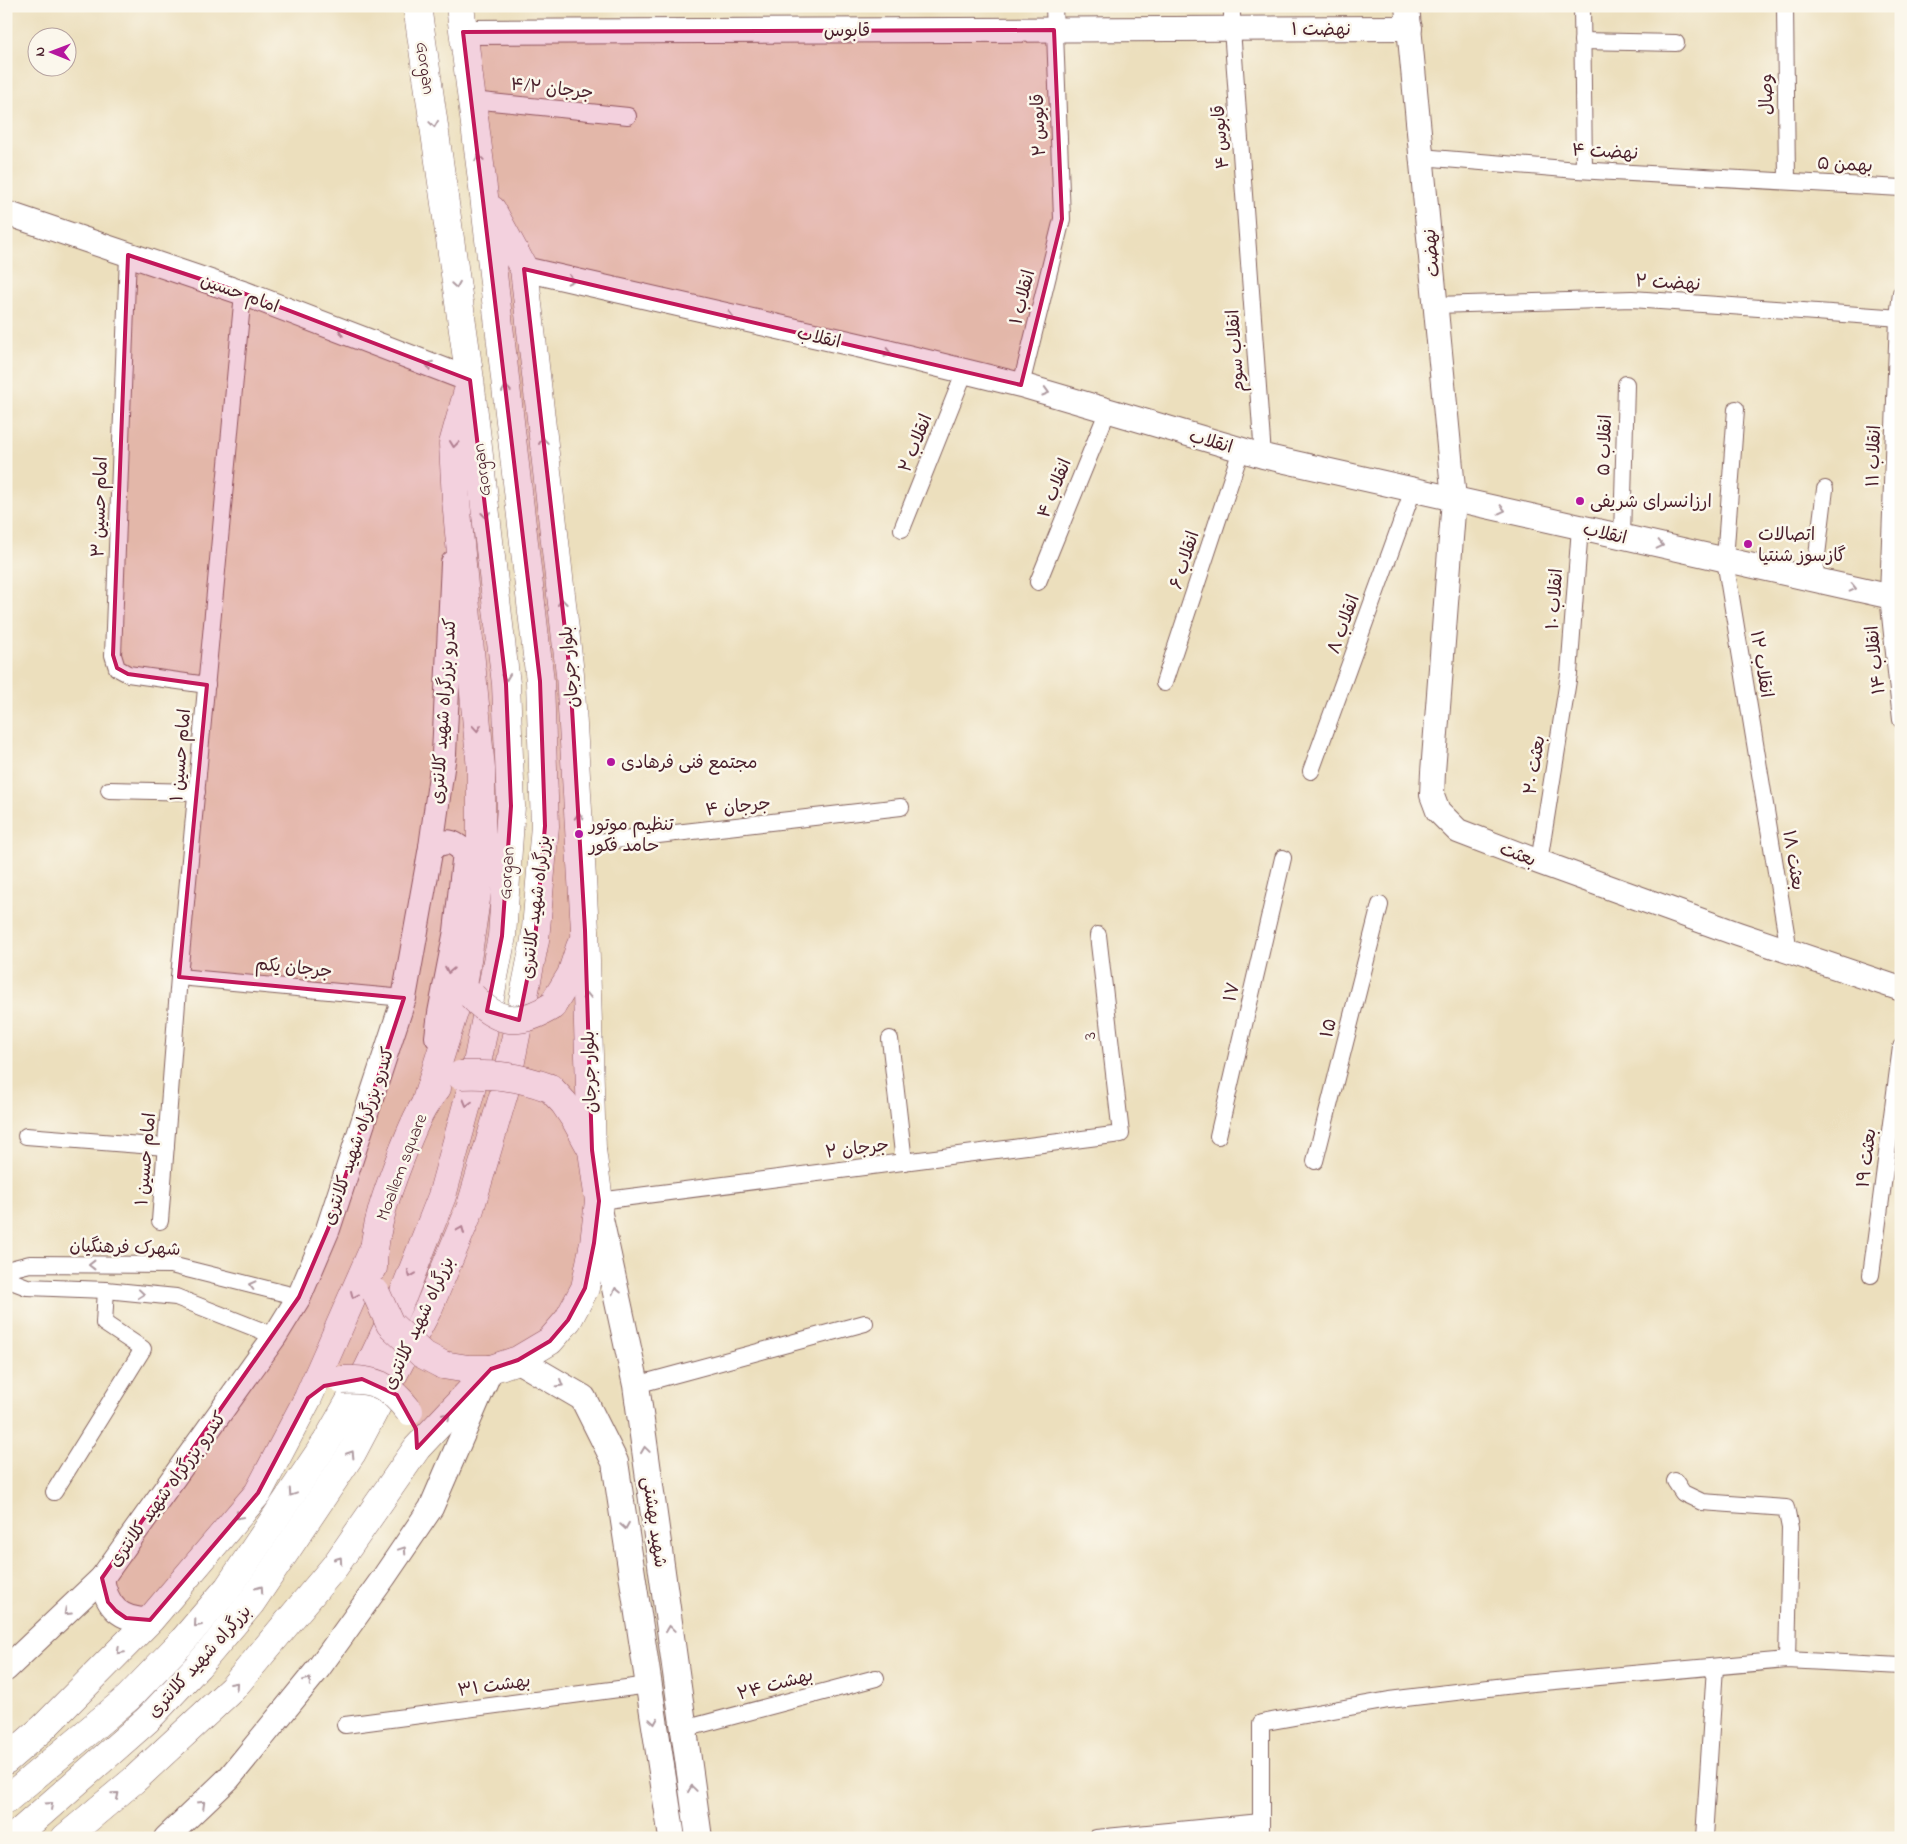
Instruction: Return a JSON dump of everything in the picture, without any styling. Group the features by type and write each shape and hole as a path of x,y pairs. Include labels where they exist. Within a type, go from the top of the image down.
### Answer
{"highway":[{"name":"Gorgan","path":"417,6 470,380 506,684 511,806 502,936"},
{"name":"Gorgan","path":"461,19 484,196 540,681"},
{"name":"بلوار جرجان","path":"484,196 524,269 570,674 585,930 592,1150"},
{"path":"429,1092 468,988 481,866 481,769 456,500 453,444 470,380"},
{"name":"بزرگراه شهید کلانتری","path":"13,1838 147,1720 198,1666 251,1603 352,1453 429,1307 470,1209 506,1086 535,940 545,826 540,681"},
{"path":"468,988 484,1009 501,1018 519,1020 536,1016 552,1006 571,975 585,930"},
{"name":"بزرگراه شهید کلانتری","path":"6,1800 128,1698 180,1644 228,1588 327,1441 368,1369 403,1295 442,1196 474,1079 502,936"},
{"name":"Moallem square","path":"460,1075 498,1075 523,1079 550,1088 564,1103 592,1150 599,1205 585,1288 568,1320 550,1341 518,1360 491,1369 468,1369 443,1365 422,1354 390,1324 376,1293 373,1250 378,1225 392,1178 429,1092 446,1080 460,1075"},
{"path":"6,1760 43,1728 150,1620 258,1493 308,1398 373,1250"},
{"name":"بزرگراه شهید کلانتری","path":"65,1838 134,1780 232,1689 336,1566 417,1448 491,1369"},
{"path":"308,1398 324,1386 342,1380 362,1379 381,1384 397,1395 409,1410 416,1429 417,1448"}],"main road":[{"name":"شهید بهشتی","path":"599,1205 636,1385 699,1838"},
{"name":"شهید بهشتی","path":"518,1360 583,1398 615,1462 672,1838"}],"street":[{"name":"۲ قابوس","path":"1054,6 1062,219"},
{"path":"1582,6 1584,170"},
{"name":"وصال","path":"1785,6 1787,181"},
{"name":"۱ نهضت","path":"1232,18 1408,17"},
{"name":"نهضت","path":"1408,17 1454,499"},
{"name":"قابوس","path":"461,19 1054,30 1232,18"},
{"name":"۴ قابوس","path":"1232,18 1247,243"},
{"path":"1582,41 1676,43"},
{"name":"۴/۲ جرجان","path":"472,100 628,116"},
{"name":"۴ نهضت","path":"1422,156 1584,170 1787,181"},
{"name":"۵ بهمن","path":"1787,181 1901,188"},
{"name":"امام حسین","path":"6,213 243,293 470,380"},
{"name":"انقلاب ۱","path":"1021,385 1062,219"},
{"name":"انقلاب سوم","path":"1247,243 1252,453"},
{"name":"امام حسین ۳","path":"128,254 113,655 117,668 128,674 207,684"},
{"name":"انقلاب","path":"524,269 1021,385 1252,453 1894,598"},
{"name":"امام حسین ۱","path":"160,1221 196,792 243,293"},
{"name":"۱۱ انقلاب","path":"1894,598 1901,293"},
{"name":"۲ نهضت","path":"1436,305 1632,299 1900,318"},
{"name":"۲ انقلاب","path":"902,529 965,371"},
{"name":"۵ انقلاب","path":"1622,537 1626,384"},
{"name":"۱۲ انقلاب","path":"1736,409 1725,560 1760,776"},
{"name":"۴ انقلاب","path":"1038,582 1108,410"},
{"name":"۶ انقلاب","path":"1164,683 1252,453"},
{"path":"1814,580 1825,489"},
{"name":"۸ انقلاب","path":"1311,771 1413,490"},
{"name":"بعثت","path":"1454,499 1432,795 1438,811 1458,831 1539,862 1901,989"},
{"name":"کندرو بزرگراه شهید کلانتری","path":"6,1669 102,1578 275,1336 299,1298 328,1229 404,998 431,847 444,754 456,500"},
{"name":"۱۰ انقلاب","path":"1569,674 1580,528"},
{"name":"۱۴ انقلاب","path":"1894,598 1901,720"},
{"name":"۲۰ بعثت","path":"1539,862 1569,674"},
{"name":"۱۸ بعثت","path":"1760,776 1789,951"},
{"path":"108,790 196,792"},
{"name":"۴ جرجان","path":"580,844 901,807"},
{"path":"429,1092 440,1013 456,932 465,852 456,843 444,841 431,847"},
{"name":"۱۷","path":"1218,1136 1283,858"},
{"name":"۱۵","path":"1315,1161 1380,905"},
{"name":"3","path":"1098,935 1121,1134"},
{"name":"جرجان یکم","path":"180,976 404,998"},
{"path":"890,1039 904,1162"},
{"name":"بعثت ۱۹","path":"1871,1274 1901,1047"},
{"name":"جرجان ۲","path":"599,1205 904,1162 1121,1134"},
{"path":"26,1136 166,1147"},
{"name":"شهرک فرهنگیان","path":"6,1270 30,1264 171,1265 299,1298"},
{"path":"6,1279 28,1287 106,1290 176,1297 275,1336"},
{"path":"54,1492 143,1349 104,1323 106,1290"},
{"path":"636,1385 865,1323"},
{"path":"166,1838 228,1778 318,1669 384,1578 432,1508 491,1369"},
{"path":"1674,1481 1683,1493 1702,1502 1786,1508 1790,1528 1788,1660"},
{"path":"102,1578 108,1602 116,1611 132,1619 150,1620"},
{"path":"1098,1837 1261,1830 1261,1723 1389,1700 1522,1684 1788,1660 1901,1666"},
{"path":"1704,1838 1715,1667"},
{"name":"بهشت ۲۴","path":"684,1729 876,1678"},
{"name":"بهشت ۳۱","path":"345,1725 649,1685"},
{"path":"6,1740 43,1728"}],"highlighted area":[{"path":"1054,30 1062,219 1021,385 524,269 570,674 585,930 592,1150 599,1201 594,1243 585,1288 568,1320 550,1341 518,1360 491,1369 417,1448 416,1429 397,1395 362,1379 324,1386 308,1398 258,1493 150,1620 126,1618 116,1611 108,1602 102,1578 299,1297 328,1229 404,998 179,977 207,685 128,674 117,668 113,655 128,255 243,293 470,380 506,684 511,806 502,936 487,1011 519,1020 535,940 545,826 540,681 463,32"}],"place":[{"name":"ارزانسرای شریفی","path":"1580,501"},
{"name":"اتصالات گازسوز شنتیا","path":"1748,544"},
{"name":"مجتمع فنی فرهادی","path":"611,762"},
{"name":"تنظیم موتور حامد فکور","path":"579,834"}]}
